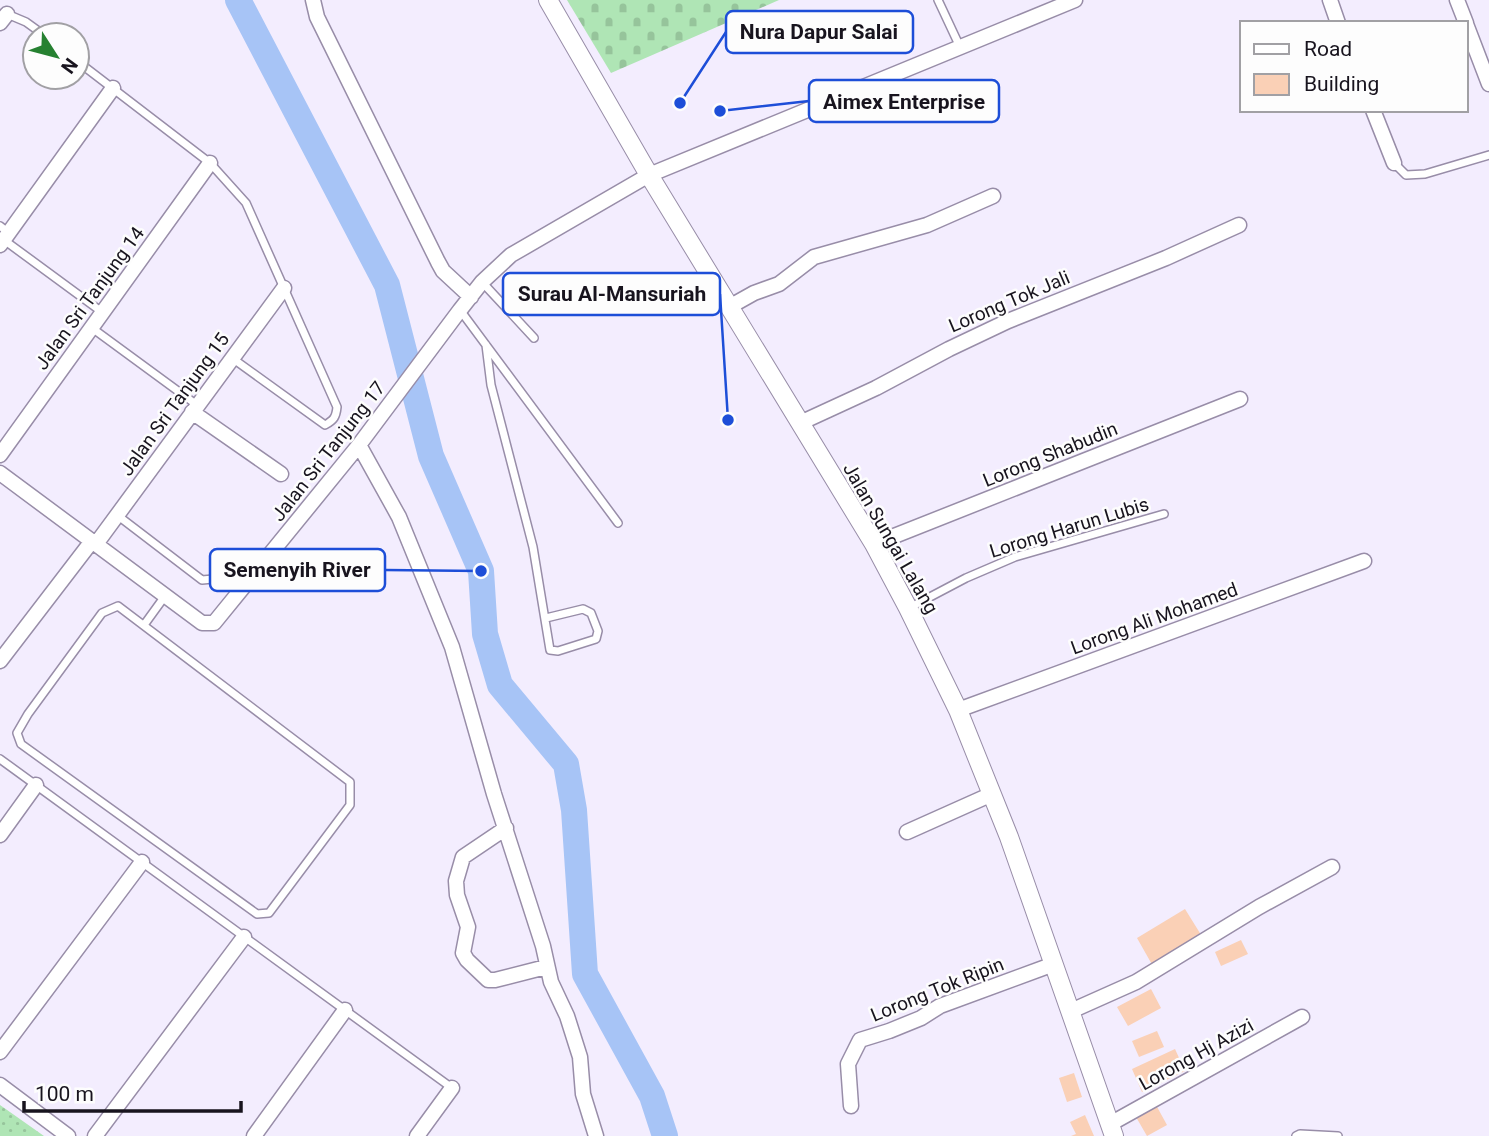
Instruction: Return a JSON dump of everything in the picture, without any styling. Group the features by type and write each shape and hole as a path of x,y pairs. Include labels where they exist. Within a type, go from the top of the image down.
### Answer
{"street":[{"path":"313,0 317,17 438,262 443,271 471,297"},
{"name":"Jalan Sungai Lalang","path":"548,0 649,175 874,544 908,608 958,710 992,794 1112,1130"},
{"name":"Jalan Sri Tanjung 17","path":"0,473 202,622 214,623 359,445 482,282 511,255 649,175 1075,0"},
{"path":"1330,0 1337,21"},
{"path":"1457,0 1465,21"},
{"path":"1468,28 1489,84"},
{"path":"3,236 113,88"},
{"path":"1374,112 1394,163"},
{"name":"Jalan Sri Tanjung 14","path":"0,455 210,163"},
{"path":"730,307 754,293 779,284 814,257 928,225 993,196"},
{"name":"Lorong Tok Jali","path":"800,423 1008,321 1166,258 1238,225"},
{"name":"Jalan Sri Tanjung 15","path":"0,661 117,515 284,288"},
{"name":"Lorong Shabudin","path":"874,544 1240,399"},
{"path":"195,408 281,474"},
{"path":"359,445 398,516 443,622 543,946 546,967 567,1016 580,1057 583,1094 596,1136"},
{"name":"Lorong Ali Mohamed","path":"958,710 1364,561"},
{"path":"0,835 36,785"},
{"path":"906,832 992,794"},
{"path":"506,828 463,857 456,881 457,895 468,927 463,953 488,980 546,967"},
{"path":"0,1052 142,862"},
{"path":"1071,1012 1136,982 1259,907 1332,867"},
{"path":"95,1136 244,937"},
{"name":"Lorong Tok Ripin","path":"851,1106 848,1064 860,1040 900,1027 940,1006 1054,964"},
{"path":"254,1136 345,1010"},
{"name":"Lorong Hj Azizi","path":"1112,1130 1302,1017"},
{"path":"0,1085 68,1136"},
{"path":"418,1136 452,1088"}],"lane":[{"path":"938,0 960,47"},
{"path":"91,72 210,163 246,203 337,407 336,415 326,425 232,357"},
{"path":"1394,163 1406,175 1425,174 1489,155"},
{"path":"3,236 103,312"},
{"path":"482,282 534,338"},
{"path":"460,310 618,523"},
{"path":"92,328 195,408"},
{"path":"486,345 491,385 533,547 550,650 558,651 596,639 598,631 591,612 583,609 546,618"},
{"name":"Lorong Harun Lubis","path":"908,608 966,578 1015,557 1164,514"},
{"path":"117,515 202,580 222,575"},
{"path":"144,625 166,595"},
{"path":"118,606 144,625 349,782 350,805 269,913 257,914 21,744 17,733 28,714 102,613 118,606"},
{"path":"0,759 452,1088"},
{"path":"1296,1136 1338,1136"}],"green space":[{"path":"567,0 779,0 611,73"},
{"path":"0,1105 44,1136 0,1136"}],"building":[{"path":"1185,909 1203,938 1154,968 1137,938"},
{"path":"1241,940 1248,954 1221,966 1215,952"},
{"path":"1151,989 1161,1008 1128,1026 1117,1007"},
{"path":"1157,1031 1164,1047 1139,1057 1132,1041"},
{"path":"1175,1049 1185,1071 1142,1092 1132,1069"},
{"path":"1074,1073 1082,1097 1067,1102 1059,1078"},
{"path":"1156,1105 1167,1125 1147,1136 1136,1117"},
{"path":"1085,1115 1094,1136 1071,1136 1076,1134 1070,1122"}],"waterway":[{"path":"238,0 387,285 431,456 481,571 485,634 500,685 566,764 574,810 585,974 652,1096 665,1136"}],"place":[{"name":"Nura Dapur Salai","path":"680,103"},
{"name":"Aimex Enterprise","path":"720,111"},
{"name":"Surau Al-Mansuriah","path":"728,420"},
{"name":"Semenyih River","path":"481,571"}]}
